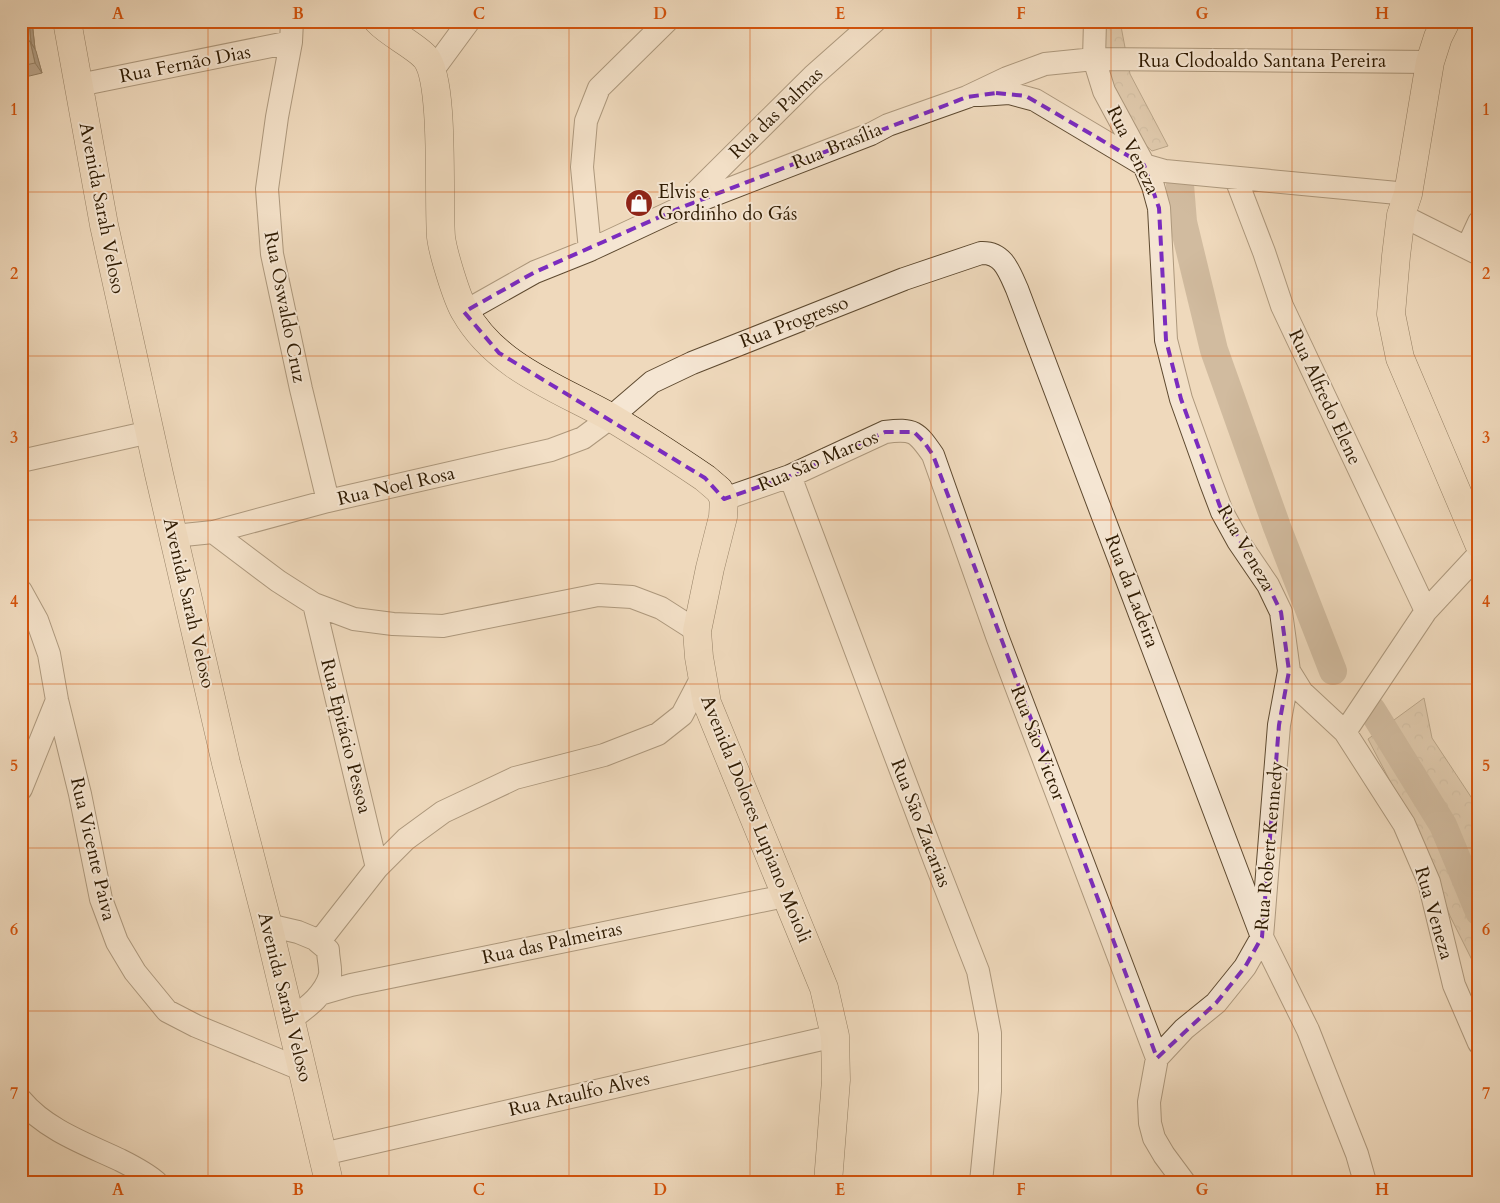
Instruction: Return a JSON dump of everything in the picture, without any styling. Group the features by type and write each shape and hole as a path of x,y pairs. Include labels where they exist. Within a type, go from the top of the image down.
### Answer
{"main road":[{"name":"Avenida Sarah Veloso","path":"67,21 104,225 150,432 226,763 268,925 329,1182"},
{"path":"378,21 425,56 433,70 438,114 442,239 453,281 464,312 480,334 499,353 541,382 610,418 705,478 719,490 724,499"},
{"path":"1438,26 1404,205 1396,256 1391,314 1400,358 1479,544"},
{"name":"Avenida Dolores Lupiano Moioli","path":"724,499 723,517 697,631 702,677 707,703 824,988 835,1036 836,1080 828,1182"}],"street":[{"path":"433,70 469,21"},
{"path":"590,250 582,167 586,121 599,88 667,21"},
{"name":"Rua das Palmas","path":"680,208 813,76 875,21"},
{"name":"Rua Veneza","path":"1095,21 1094,59 1104,90 1144,166 1153,186 1159,208 1166,340 1181,399 1222,512 1238,541 1268,585 1281,612 1289,671 1302,692 1345,732 1404,824 1429,882 1454,985 1479,1043"},
{"name":"Rua Fernão Dias","path":"79,86 292,32"},
{"name":"Rua Oswaldo Cruz","path":"292,32 277,116 267,190 272,254 301,389 328,501"},
{"name":"Rua Brasília","path":"464,312 536,272 590,250 680,208 967,97 1007,78 1045,64 1094,59"},
{"name":"Rua Clodoaldo Santana Pereira","path":"1094,59 1430,62"},
{"path":"1036,100 1034,87 1039,72 1045,64"},
{"name":"Rua Brasília","path":"967,97 996,93 1026,96 1036,100 1144,166 1165,171 1236,179 1310,184 1404,205"},
{"path":"1068,120 1114,111"},
{"name":"Rua Alfredo Elene","path":"1236,179 1282,306 1426,611"},
{"path":"1404,205 1473,251 1479,222"},
{"name":"Rua Progresso","path":"610,418 652,382 692,362 904,279 981,253 991,252"},
{"name":"Rua da Ladeira","path":"991,252 1002,261 1018,289 1262,937 1308,1030 1357,1154 1364,1182"},
{"name":"Rua Noel Rosa","path":"174,536 214,532 328,501 551,450 583,438 610,418"},
{"name":"Rua São Marcos","path":"724,499 790,476 885,432 900,430 914,432"},
{"path":"21,461 150,432"},
{"name":"Rua São Victor","path":"914,432 933,455 997,636 1157,1058"},
{"name":"Rua São Zacarias","path":"790,476 978,971 990,1033 990,1091 981,1182"},
{"path":"214,532 278,581 314,604 354,620 443,626 598,595 632,597 661,608 697,631"},
{"path":"1345,732 1426,611 1479,554"},
{"name":"Rua Vicente Paiva","path":"21,591 37,620 49,654 57,700 80,794 101,899 117,942 135,972 168,1011 196,1026 303,1070"},
{"name":"Rua Epitácio Pessoa","path":"314,604 377,868"},
{"name":"Rua Robert Kennedy","path":"1157,1058 1184,1029 1216,1003 1245,967 1262,937 1279,725 1289,671"},
{"path":"319,942 377,868 406,839 443,812 515,778 604,755 658,734 682,715 702,677"},
{"path":"21,789 57,700"},
{"name":"Rua das Palmeiras","path":"320,994 351,985 785,896"},
{"path":"268,925 298,932 315,939 328,950 330,974 320,994 314,1002 290,1020"},
{"name":"Rua Ataulfo Alves","path":"323,1154 835,1036"},
{"path":"1157,1058 1149,1102 1150,1123 1154,1138 1164,1156 1184,1182"},
{"path":"21,1100 46,1122 76,1140 134,1167 156,1182"}],"highlighted area":[{"path":"996,93 1026,96 1144,165 1159,208 1166,340 1181,399 1222,512 1268,585 1281,612 1289,671 1279,725 1262,937 1245,967 1216,1003 1157,1058 933,455 924,442 914,432 885,432 790,476 724,499 705,478 499,353 464,312 535,272 680,208 967,97"}],"green space":[{"path":"1102,21 1120,21 1130,74 1168,146 1152,151 1129,129 1105,71"},
{"path":"1424,698 1432,738 1479,809 1479,830 1473,845 1479,873 1479,974 1450,916 1422,842 1368,739"}],"building":[{"path":"21,21 29,21 31,43 30,41 21,43"},
{"path":"30,41 35,63 21,66 21,43"}],"waterway":[{"path":"1180,185 1183,222 1214,350 1277,527 1333,671"},
{"path":"1372,710 1443,825 1479,912"}],"place":[{"name":"Elvis e Gordinho do Gás","path":"639,203"}]}
